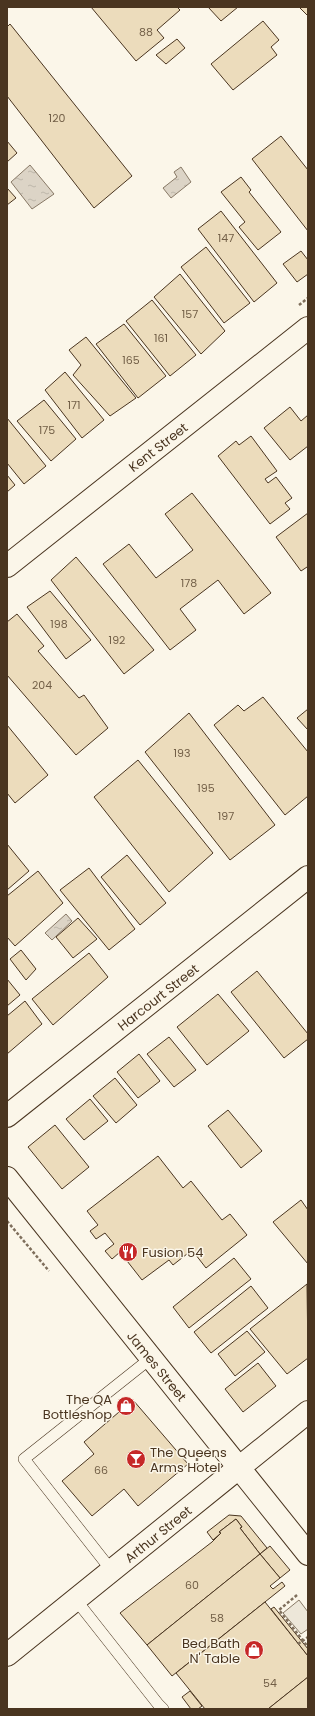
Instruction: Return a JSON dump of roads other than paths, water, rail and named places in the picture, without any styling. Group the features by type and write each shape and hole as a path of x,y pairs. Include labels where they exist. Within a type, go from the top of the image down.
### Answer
{"street":[{"name":"Kent Street","path":"7,566 308,328"},
{"name":"Harcourt Street","path":"7,1116 308,877"},
{"name":"James Street","path":"7,1178 308,1554"},
{"name":"Arthur Street","path":"7,1655 308,1412"}],"lane":[{"path":"112,1571 24,1459 151,1358"},
{"path":"76,1600 163,1709"}],"water":[{"path":"30,165 54,194 32,209 11,182"},
{"path":"181,167 191,182 171,198 163,188 177,177 174,172"},
{"path":"66,914 72,921 52,940 45,933"}],"place":[{"name":"Fusion 54","path":"128,1252"},
{"name":"The QA Bottleshop","path":"126,1406"},
{"name":"The Queens Arms Hotel","path":"136,1459"},
{"name":"Bed Bath N' Table","path":"254,1650"}]}
